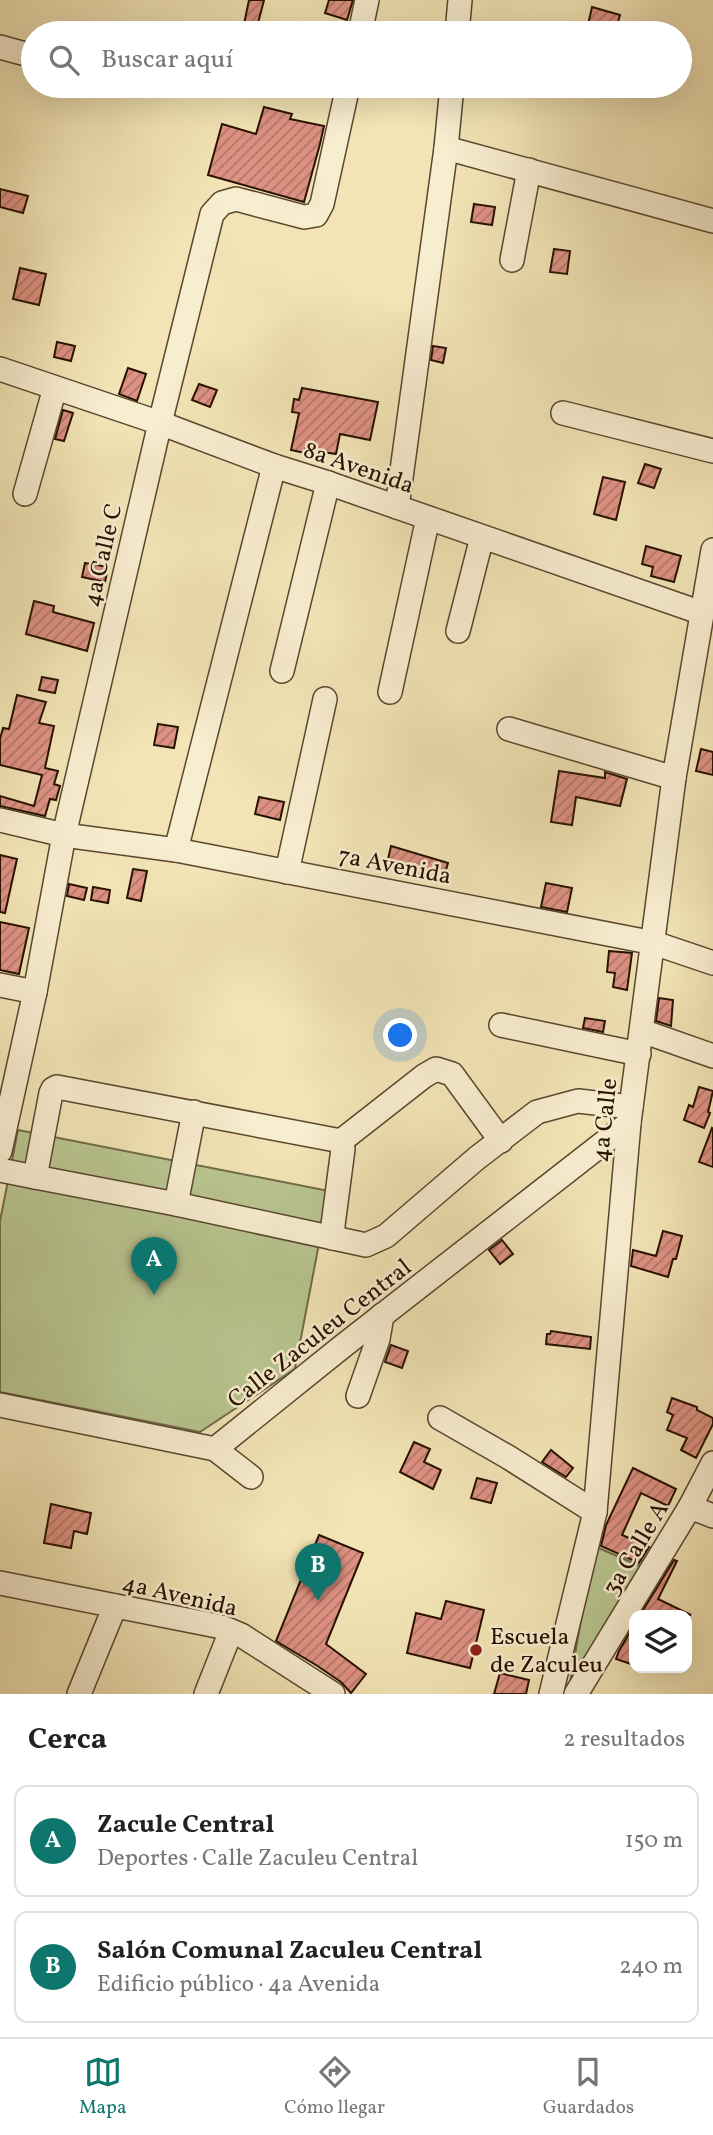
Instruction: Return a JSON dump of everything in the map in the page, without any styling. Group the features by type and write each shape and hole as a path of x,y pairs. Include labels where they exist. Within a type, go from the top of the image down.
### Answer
{"street":[{"path":"363,21 367,0"},
{"path":"458,21 460,0"},
{"path":"0,47 21,53"},
{"name":"4a Calle C","path":"0,1151 35,992 64,835 212,214 222,203 236,199 304,217 316,215 323,204 345,98"},
{"path":"397,507 451,98"},
{"path":"446,148 713,220"},
{"path":"512,260 529,170"},
{"name":"8a Avenida","path":"0,369 702,613"},
{"path":"25,494 55,388"},
{"path":"563,414 713,451"},
{"path":"176,849 274,466"},
{"path":"282,671 328,483"},
{"path":"390,692 428,518"},
{"path":"458,631 482,537"},
{"name":"4a Calle","path":"551,1694 595,1512 630,1115 674,778 702,613 710,581 713,550"},
{"path":"287,872 325,699"},
{"path":"509,729 674,778"},
{"name":"7a Avenida","path":"0,820 64,835 176,849 654,943 713,963"},
{"path":"0,985 35,992"},
{"path":"501,1025 639,1054"},
{"path":"642,1031 713,1056"},
{"path":"35,1177 53,1088 65,1088 341,1140 436,1069 452,1074 501,1141"},
{"path":"0,1170 366,1245 386,1236 477,1158 537,1112 578,1101 630,1115"},
{"path":"176,1204 194,1112"},
{"name":"Calle Zaculeu Central","path":"215,1449 630,1115"},
{"path":"333,1238 343,1149 341,1140"},
{"path":"358,1396 378,1339 382,1315"},
{"path":"0,1405 215,1449 251,1477"},
{"path":"440,1418 595,1512"},
{"name":"3a Calle A","path":"576,1694 690,1507 713,1463"},
{"path":"690,1507 713,1516"},
{"name":"4a Avenida","path":"0,1583 222,1628 241,1635 308,1687 332,1694"},
{"path":"79,1694 115,1606"},
{"path":"206,1694 231,1632"}],"green space":[{"path":"18,1130 329,1191 295,1369 200,1432 0,1392 0,1221"},
{"path":"594,1546 654,1572 568,1694"}],"building":[{"path":"249,0 264,0 259,21 245,21"},
{"path":"329,0 353,0 347,20 325,13"},
{"path":"592,7 620,15 618,21 589,21"},
{"path":"264,107 292,114 290,119 324,126 304,202 208,175 222,124 256,134"},
{"path":"0,189 28,196 23,213 0,207"},
{"path":"474,204 495,207 492,225 471,222"},
{"path":"554,249 570,251 567,274 550,272"},
{"path":"20,268 46,274 39,305 13,299"},
{"path":"57,342 75,346 71,361 54,357"},
{"path":"433,346 446,348 443,363 431,360"},
{"path":"128,368 146,374 137,401 119,394"},
{"path":"199,384 217,390 210,407 192,400"},
{"path":"302,388 378,402 370,440 340,434 336,454 305,449 305,453 291,450 299,413 292,412 294,399 299,400"},
{"path":"63,410 73,413 64,441 55,439"},
{"path":"645,464 661,469 654,488 638,483"},
{"path":"603,477 625,482 616,520 594,514"},
{"path":"646,546 681,556 674,582 651,576 653,567 642,564"},
{"path":"85,563 108,567 105,582 82,577"},
{"path":"34,601 54,606 53,612 94,623 87,651 26,634"},
{"path":"42,677 58,680 55,693 39,690"},
{"path":"17,695 46,702 39,723 54,726 45,768 58,771 54,784 60,786 56,800 50,799 45,816 0,806 0,796 34,806 42,775 0,765 0,739 3,728 9,729"},
{"path":"158,724 178,727 174,748 154,745"},
{"path":"701,749 713,752 713,775 696,771"},
{"path":"559,771 605,778 605,772 627,779 620,806 576,797 572,825 551,822"},
{"path":"259,797 284,802 280,820 255,814"},
{"path":"391,846 448,863 443,881 387,864"},
{"path":"0,855 17,859 5,913 0,912"},
{"path":"133,869 147,871 141,901 127,898"},
{"path":"546,883 572,888 567,912 541,907"},
{"path":"69,884 87,888 84,900 67,896"},
{"path":"93,887 110,890 108,903 91,900"},
{"path":"0,922 29,928 19,974 0,970"},
{"path":"609,951 632,953 627,990 613,987 615,973 607,972"},
{"path":"659,998 673,1000 671,1026 656,1021"},
{"path":"585,1018 605,1021 603,1032 583,1028"},
{"path":"699,1087 713,1091 708,1112 710,1113 704,1128 684,1120 689,1105 693,1107"},
{"path":"713,1129 713,1167 699,1162"},
{"path":"663,1231 682,1236 668,1277 631,1266 633,1250 656,1256"},
{"path":"502,1240 513,1254 500,1264 489,1250"},
{"path":"551,1331 591,1337 590,1349 546,1344 547,1334"},
{"path":"391,1345 408,1351 402,1368 385,1362"},
{"path":"672,1398 697,1407 697,1410 713,1418 713,1424 696,1458 681,1450 687,1438 667,1430 673,1415 667,1412"},
{"path":"414,1442 430,1449 424,1462 441,1470 433,1489 400,1472"},
{"path":"551,1450 573,1468 566,1477 542,1462"},
{"path":"633,1468 676,1489 668,1506 641,1493 622,1535 649,1547 639,1563 601,1546 606,1525"},
{"path":"477,1478 497,1483 491,1503 471,1498"},
{"path":"51,1504 91,1513 87,1534 74,1531 71,1548 44,1543"},
{"path":"319,1535 363,1553 326,1644 366,1674 351,1693 341,1682 276,1641"},
{"path":"674,1560 677,1561 658,1599 681,1610 643,1610"},
{"path":"446,1601 484,1610 470,1668 407,1653 416,1613 441,1619"},
{"path":"629,1634 629,1663 616,1659"},
{"path":"500,1673 529,1680 526,1694 494,1694"}],"place":[{"name":"Zacule Central","path":"154,1295"},
{"name":"Salón Comunal Zaculeu Central","path":"318,1601"},
{"name":"Escuela de Zaculeu","path":"476,1650"}]}
